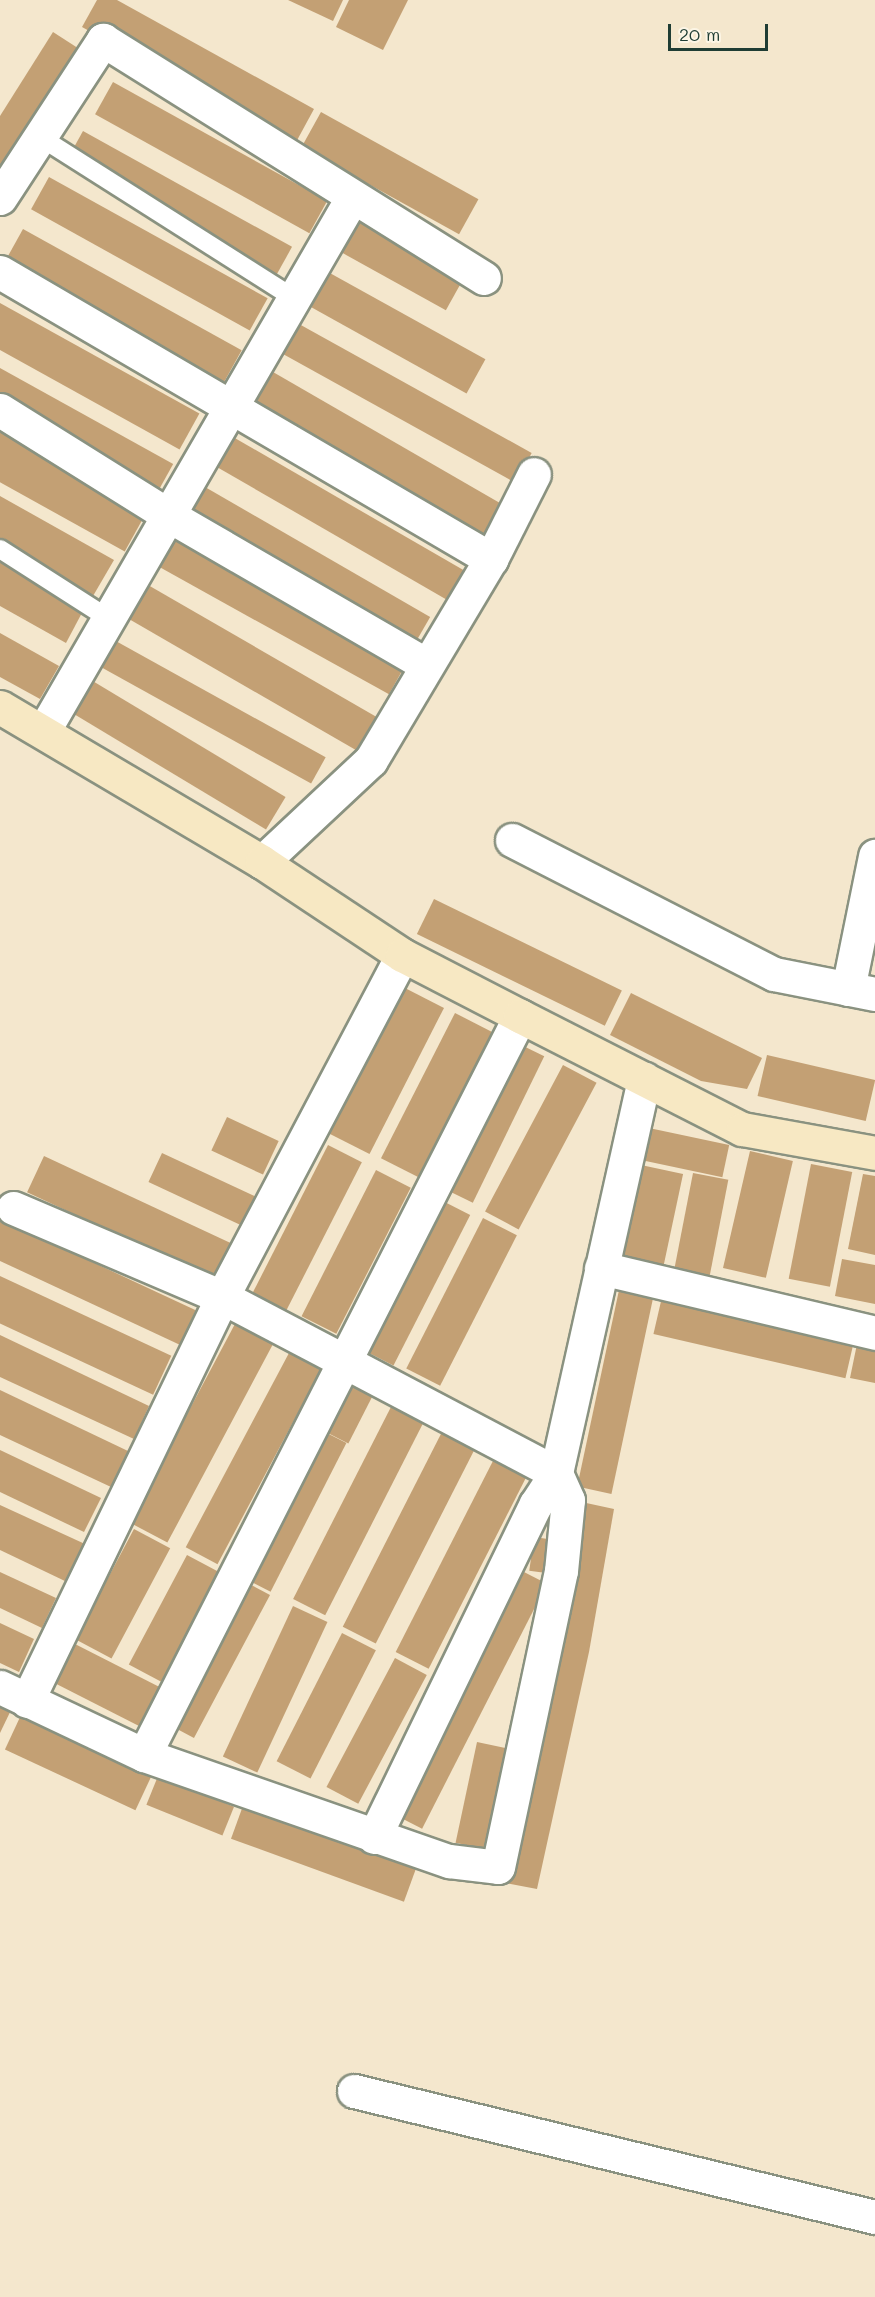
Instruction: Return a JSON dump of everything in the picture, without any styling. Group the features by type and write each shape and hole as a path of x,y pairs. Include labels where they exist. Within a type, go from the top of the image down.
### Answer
{"street":[{"path":"0,198 103,40 352,198 484,278"},
{"path":"44,730 352,198"},
{"path":"0,272 491,559"},
{"path":"0,410 168,515 425,664"},
{"path":"273,869 371,760 425,664 491,559 534,474"},
{"path":"0,706 44,730 273,869 322,904 402,955 520,1016 742,1129 875,1153"},
{"path":"512,840 774,974 862,991 875,856"},
{"path":"13,1208 222,1297 556,1473 568,1500 561,1571 498,1868 449,1861 374,1837 144,1755 14,1694 222,1297 402,955"},
{"path":"144,1755 520,1016"},
{"path":"374,1837 536,1504 556,1473 644,1079"},
{"path":"601,1268 875,1334"},
{"path":"354,2091 875,2217"}],"lane":[{"path":"40,136 294,298"},
{"path":"0,549 108,618"}],"building":[{"path":"97,0 117,0 314,109 295,144 82,27"},
{"path":"288,0 343,0 333,21"},
{"path":"349,0 408,0 383,50 336,27"},
{"path":"53,32 84,52 0,186 0,116"},
{"path":"113,82 327,201 309,233 95,114"},
{"path":"321,112 478,199 459,234 302,147"},
{"path":"83,131 292,247 275,278 66,162"},
{"path":"49,177 268,298 250,331 31,209"},
{"path":"357,221 463,280 446,310 340,252"},
{"path":"23,229 242,350 222,385 4,264"},
{"path":"328,272 485,359 467,393 309,306"},
{"path":"0,303 199,414 180,449 0,350"},
{"path":"299,324 532,453 515,483 283,354"},
{"path":"0,368 173,464 152,502 0,418"},
{"path":"273,372 502,504 483,537 254,405"},
{"path":"0,432 146,513 125,551 0,482"},
{"path":"233,437 464,570 447,600 216,466"},
{"path":"205,487 430,617 412,648 187,518"},
{"path":"0,496 114,560 93,596 0,544"},
{"path":"175,538 405,666 389,694 159,567"},
{"path":"0,562 84,609 66,643 0,606"},
{"path":"148,585 378,718 359,752 129,619"},
{"path":"0,633 59,666 40,699 0,677"},
{"path":"114,640 326,757 311,784 99,666"},
{"path":"91,680 286,797 266,829 71,713"},
{"path":"434,899 622,991 605,1026 417,934"},
{"path":"403,987 444,1008 370,1154 329,1133"},
{"path":"631,993 762,1058 747,1089 701,1081 610,1035"},
{"path":"455,1013 496,1034 422,1179 381,1158"},
{"path":"511,1040 544,1056 473,1203 440,1187"},
{"path":"767,1055 875,1080 866,1121 758,1096"},
{"path":"563,1065 597,1083 519,1229 485,1212"},
{"path":"227,1117 279,1141 263,1175 211,1151"},
{"path":"649,1128 729,1145 722,1177 642,1160"},
{"path":"328,1145 362,1162 285,1313 251,1296"},
{"path":"750,1151 793,1161 766,1278 723,1268"},
{"path":"162,1153 256,1197 243,1226 148,1182"},
{"path":"44,1156 234,1245 217,1281 27,1192"},
{"path":"811,1164 852,1172 830,1287 789,1279"},
{"path":"641,1165 683,1174 664,1266 621,1257"},
{"path":"376,1170 411,1188 336,1334 302,1316"},
{"path":"693,1173 728,1180 710,1276 674,1269"},
{"path":"863,1174 875,1176 875,1255 848,1249"},
{"path":"431,1195 470,1215 393,1366 354,1346"},
{"path":"483,1218 517,1235 440,1386 406,1369"},
{"path":"0,1219 196,1310 180,1345 0,1261"},
{"path":"842,1259 875,1265 875,1304 835,1296"},
{"path":"0,1276 171,1356 153,1395 0,1323"},
{"path":"619,1290 653,1297 611,1494 577,1487"},
{"path":"662,1297 854,1341 845,1378 653,1334"},
{"path":"236,1322 274,1342 167,1543 129,1522"},
{"path":"0,1335 149,1406 134,1439 0,1377"},
{"path":"857,1344 875,1348 875,1383 850,1378"},
{"path":"289,1353 321,1370 218,1564 186,1547"},
{"path":"343,1379 373,1394 348,1443 318,1428"},
{"path":"0,1390 128,1451 111,1487 0,1435"},
{"path":"393,1403 425,1419 325,1615 293,1599"},
{"path":"317,1428 346,1443 271,1592 241,1577"},
{"path":"444,1428 477,1445 376,1643 343,1627"},
{"path":"0,1450 101,1498 84,1532 0,1492"},
{"path":"496,1455 529,1472 429,1669 396,1652"},
{"path":"577,1501 614,1509 589,1652 537,1889 500,1882"},
{"path":"0,1505 85,1544 67,1582 0,1550"},
{"path":"134,1529 170,1548 112,1659 75,1639"},
{"path":"534,1537 555,1540 550,1574 529,1571"},
{"path":"187,1555 223,1574 165,1684 129,1664"},
{"path":"522,1571 547,1584 422,1829 397,1816"},
{"path":"0,1572 56,1598 42,1628 0,1608"},
{"path":"240,1579 270,1595 194,1738 164,1722"},
{"path":"293,1606 327,1622 257,1773 223,1756"},
{"path":"0,1623 34,1639 19,1672 0,1663"},
{"path":"342,1633 376,1650 310,1779 277,1761"},
{"path":"73,1643 168,1692 148,1731 53,1682"},
{"path":"395,1658 427,1675 358,1804 326,1787"},
{"path":"0,1703 12,1708 0,1733"},
{"path":"21,1715 152,1776 135,1810 5,1749"},
{"path":"477,1742 510,1749 489,1850 456,1843"},
{"path":"158,1776 234,1807 222,1835 146,1805"},
{"path":"244,1803 417,1866 404,1902 231,1839"}]}
